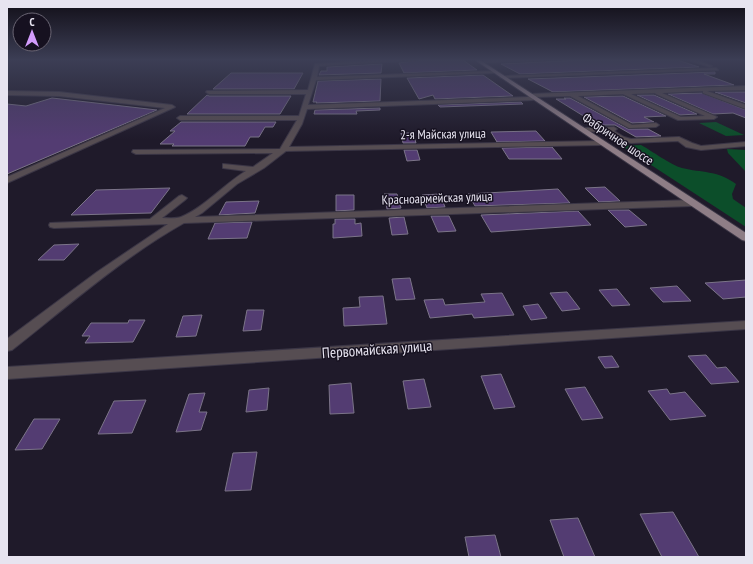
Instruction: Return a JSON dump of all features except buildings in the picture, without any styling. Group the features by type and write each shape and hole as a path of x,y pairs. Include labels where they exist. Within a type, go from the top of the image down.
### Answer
{"main road":[{"name":"Фабричное шоссе","path":"516,86 746,238"}],"street":[{"path":"7,346 101,274 199,211 234,182 283,150 301,118 312,86"},
{"path":"305,107 571,94 746,88"},
{"path":"698,90 746,107"},
{"path":"623,92 680,119 714,117 655,91"},
{"path":"209,92 310,92"},
{"path":"7,93 59,94 172,107 7,180"},
{"path":"571,94 631,127"},
{"path":"180,118 301,118"},
{"path":"584,130 631,127 659,129 689,145 701,148 746,144"},
{"path":"606,129 622,139 631,141 679,140"},
{"name":"2-я Майская улица","path":"136,152 602,144"},
{"path":"226,166 254,170"},
{"path":"153,221 182,198"},
{"name":"Красноармейская улица","path":"54,225 692,203"},
{"name":"Первомайская улица","path":"7,373 746,325"}],"green space":[{"path":"716,122 744,135 726,136 699,123"},
{"path":"641,145 667,161 682,168 716,174 729,179 736,184 732,194 733,199 746,208 746,227 622,146"},
{"path":"727,149 746,150 746,172 728,153"}]}
